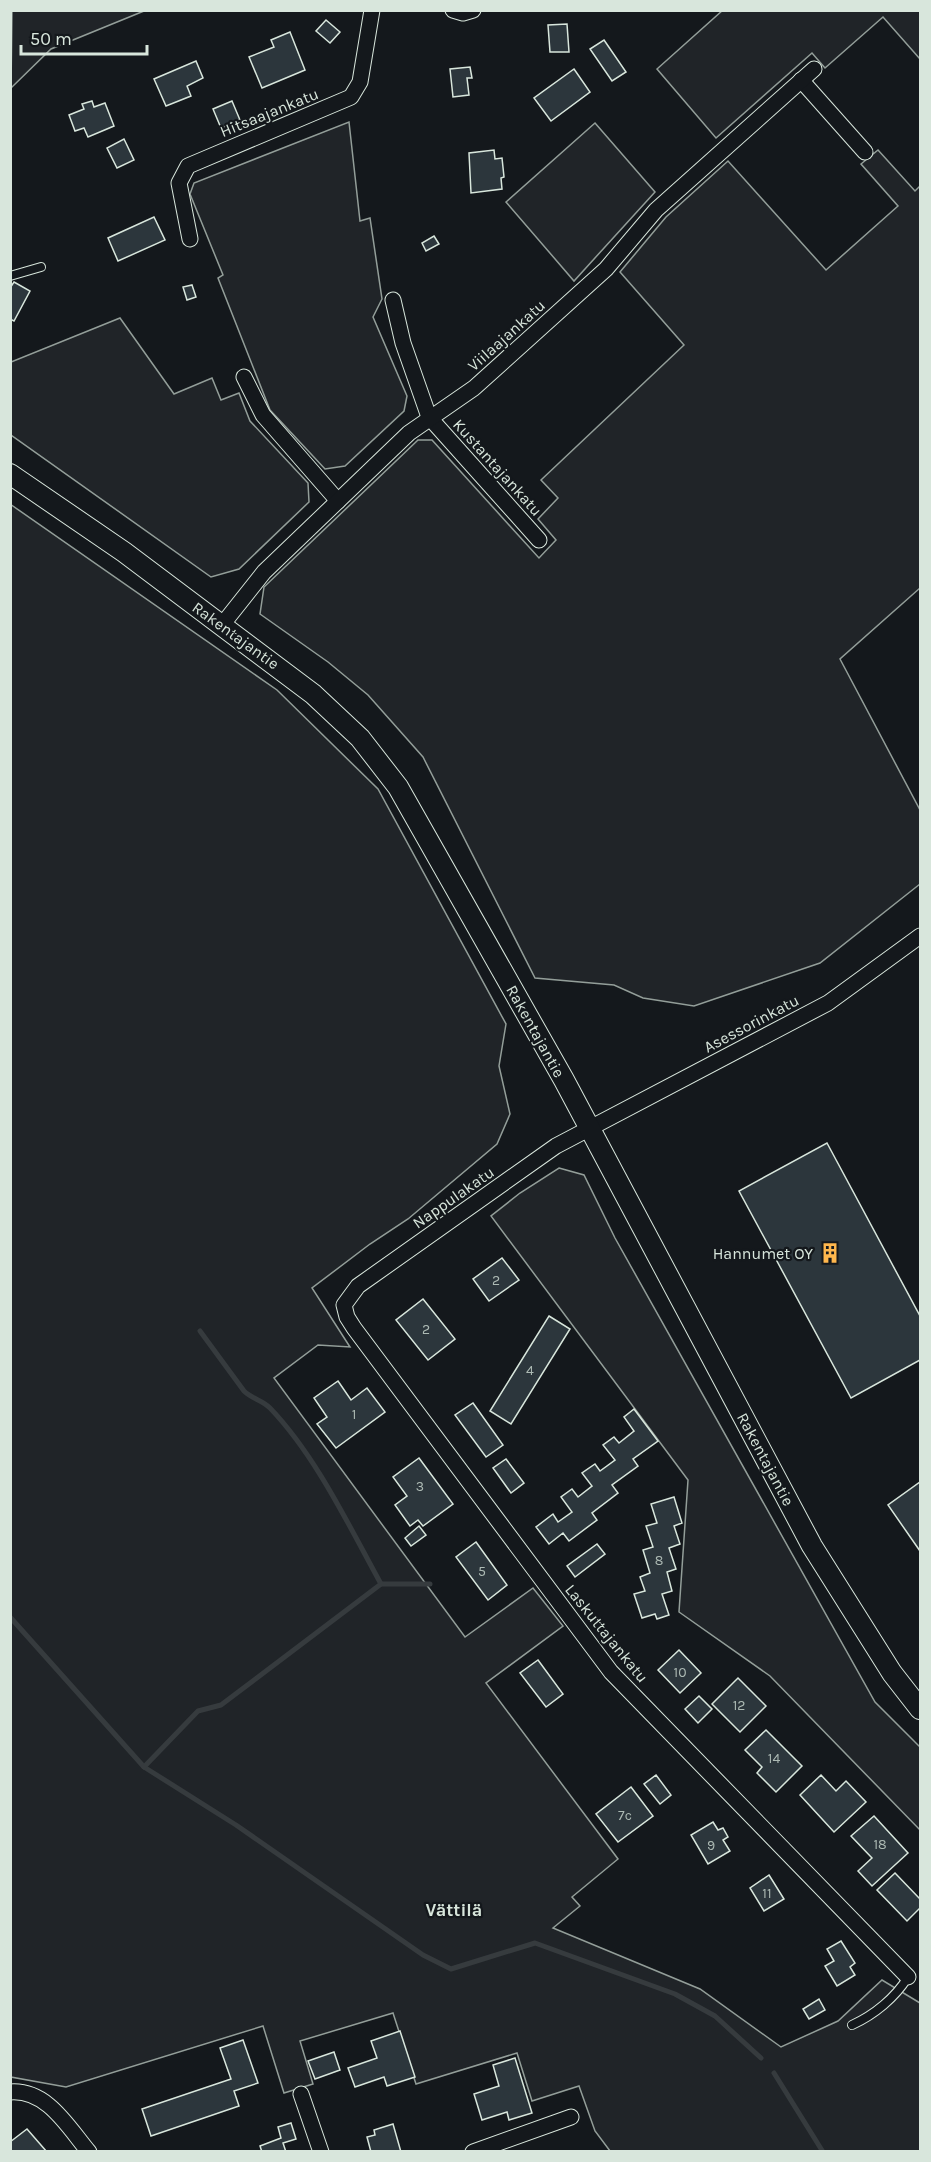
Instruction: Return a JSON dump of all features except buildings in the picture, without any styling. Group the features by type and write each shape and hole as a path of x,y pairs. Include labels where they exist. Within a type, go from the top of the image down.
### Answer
{"street":[{"name":"Hitsaajankatu","path":"190,239 179,183 188,166 351,97 360,82 372,10"},
{"path":"453,10 463,13 473,10"},
{"name":"Viilaajankatu","path":"222,625 264,572 338,501 429,417 474,388 606,269 656,210 814,69"},
{"path":"801,80 865,152"},
{"path":"393,300 403,344 429,417"},
{"path":"244,377 262,415 338,501"},
{"name":"Kustantajankatu","path":"429,417 539,540"},
{"name":"Rakentajantie","path":"10,474 124,552 279,667 335,713 360,738 398,787 590,1128 812,1546 892,1673 921,1709"},
{"name":"Asessorinkatu","path":"590,1128 828,1003 921,936"},
{"name":"Nappulakatu","path":"344,1305 349,1294 358,1286 556,1146 590,1128"},
{"name":"Laskuttajankatu","path":"344,1305 347,1317 354,1328 611,1672 908,1977"},
{"path":"10,2092 25,2092 38,2097 89,2151"},
{"path":"301,2094 321,2151"},
{"path":"473,2151 571,2117"}],"lane":[{"path":"10,276 41,267"},
{"path":"852,2025 900,1990 908,1977"}],"shaded area":[{"path":"12,10 144,11 51,49 11,88"},
{"path":"723,10 920,11 920,59 883,17 825,68 812,53 716,138 657,69"},
{"path":"349,122 360,221 370,218 382,299 373,317 407,396 404,411 345,466 325,469 270,410 218,278 223,275 190,194 194,183"},
{"path":"595,123 655,192 574,281 506,202"},
{"path":"878,150 915,191 920,186 920,588 840,659 920,810 920,884 820,963 694,1006 643,998 614,985 535,978 423,757 368,695 328,662 260,614 264,587 418,440 432,440 539,558 556,540 538,519 558,498 541,480 684,345 620,272 666,217 728,161 826,270 898,206 861,164"},
{"path":"120,318 174,394 212,378 221,400 239,393 250,421 308,483 309,502 239,569 211,577 11,435 11,362"},
{"path":"10,504 277,690 378,789 506,1024 499,1066 510,1114 497,1144 408,1219 370,1244 312,1288 350,1347 318,1345 274,1378 465,1637 533,1588 563,1626 486,1683 618,1859 572,1897 580,1906 553,1928 700,1989 781,2047 838,2021 882,1980 920,2003 920,2151 610,2151 595,2131 579,2086 532,2101 517,2053 416,2084 393,2013 300,2041 313,2084 284,2093 263,2026 66,2087 11,2077"},
{"path":"559,1168 584,1175 615,1238 875,1702 920,1747 920,1830 770,1676 679,1612 688,1480 491,1216 520,1193"}],"waterway":[{"path":"200,1331 244,1391 270,1408 287,1427 331,1492 381,1584"},
{"path":"144,1767 198,1711 221,1705 381,1584 430,1584"},
{"path":"10,1617 144,1767 236,1825 423,1955 451,1969 535,1943 675,1994 715,2016 761,2058"},
{"path":"774,2073 823,2152"}],"place":[{"name":"Hannumet OY","path":"830,1253"}],"district":[{"name":"Vättilä","path":"454,1910"}]}
